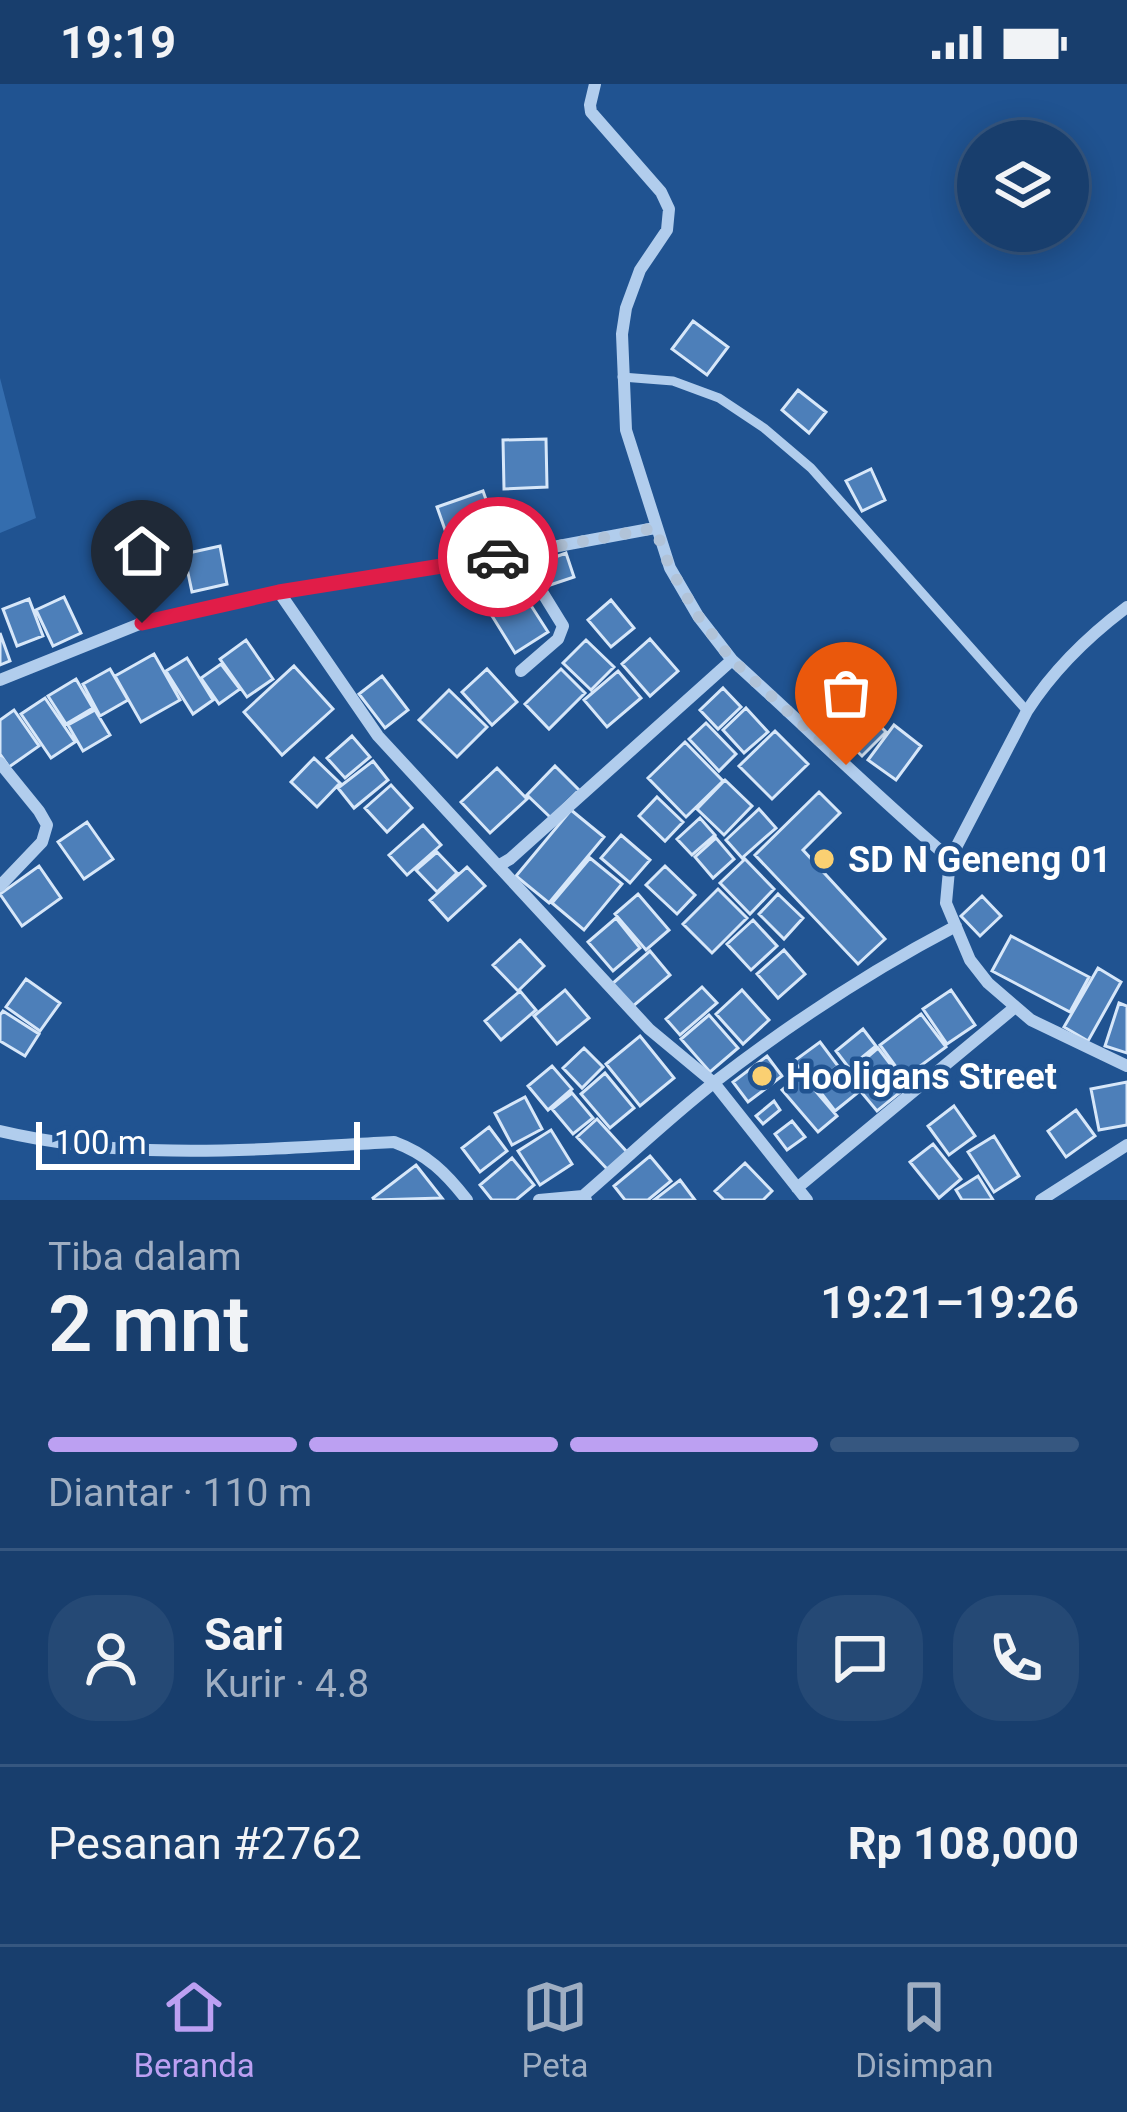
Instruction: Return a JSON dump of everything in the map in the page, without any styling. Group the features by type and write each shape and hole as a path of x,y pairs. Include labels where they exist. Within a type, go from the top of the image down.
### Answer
{"street":[{"path":"595,84 591,112 661,192 669,209 667,230 640,270 626,308 622,376 626,430 670,568 698,616 732,660 950,859"},
{"path":"0,680 142,623 279,592 655,528"},
{"path":"518,554 562,626 558,639 521,670"},
{"path":"279,592 378,736 649,1029 714,1083 807,1200"},
{"path":"1127,607 1064,661 1027,711 950,859 946,903 970,960 1013,1008 1127,1066"},
{"path":"498,866 732,660"},
{"path":"0,763 46,825 41,842 0,886"},
{"path":"539,1200 584,1198 714,1083 788,1028 956,926"},
{"path":"797,1188 1013,1008"},
{"path":"0,1131 62,1144 199,1152 394,1142 434,1162 467,1200"},
{"path":"1050,1198 1127,1145"}],"lane":[{"path":"622,376 673,381 718,398 764,428 811,468 1027,711"}],"shaded area":[{"path":"0,378 36,518 0,533"}],"building":[{"path":"693,321 728,347 707,375 672,349"},
{"path":"798,390 826,412 809,433 782,410"},
{"path":"546,439 547,487 504,489 503,440"},
{"path":"871,469 885,500 862,511 846,481"},
{"path":"483,491 501,542 455,558 437,507"},
{"path":"220,546 227,584 192,592 184,554"},
{"path":"566,553 574,577 547,586 539,563"},
{"path":"521,590 548,632 515,653 489,611"},
{"path":"64,597 81,633 53,646 36,610"},
{"path":"29,599 43,636 17,646 3,609"},
{"path":"611,600 634,628 611,647 588,620"},
{"path":"0,633 10,661 0,665"},
{"path":"650,639 678,671 650,696 622,664"},
{"path":"246,640 273,679 247,697 220,659"},
{"path":"586,640 614,667 591,690 563,663"},
{"path":"154,654 180,700 141,722 115,676"},
{"path":"187,658 213,700 193,714 166,671"},
{"path":"221,664 240,689 219,704 201,678"},
{"path":"294,666 333,709 282,755 244,712"},
{"path":"110,669 128,700 100,716 83,684"},
{"path":"487,669 517,702 492,725 462,692"},
{"path":"561,669 585,693 549,729 525,704"},
{"path":"618,671 641,698 607,727 584,700"},
{"path":"382,676 408,710 385,728 359,694"},
{"path":"76,679 93,708 66,724 48,696"},
{"path":"723,688 741,707 718,729 700,710"},
{"path":"449,690 487,727 457,757 419,720"},
{"path":"852,697 886,732 862,756 827,722"},
{"path":"45,698 75,742 51,758 21,714"},
{"path":"746,708 768,732 744,753 723,730"},
{"path":"14,710 39,746 9,767 0,754 0,720"},
{"path":"95,710 110,735 83,751 68,725"},
{"path":"706,723 736,754 719,771 689,739"},
{"path":"894,725 921,746 896,780 868,760"},
{"path":"775,731 808,764 772,799 739,766"},
{"path":"352,736 370,757 345,778 327,758"},
{"path":"685,742 723,781 686,817 648,778"},
{"path":"314,758 340,783 317,807 291,782"},
{"path":"373,761 388,780 354,808 338,788"},
{"path":"555,766 579,790 551,818 527,795"},
{"path":"497,768 527,799 490,833 461,802"},
{"path":"725,780 752,806 724,835 697,809"},
{"path":"391,785 412,808 387,832 365,808"},
{"path":"819,792 840,813 803,850 885,939 858,964 755,855"},
{"path":"657,797 683,822 665,841 639,816"},
{"path":"759,809 776,828 742,858 726,840"},
{"path":"571,810 604,837 549,903 516,876"},
{"path":"700,818 715,835 692,855 677,839"},
{"path":"87,822 113,859 84,879 58,842"},
{"path":"423,825 441,845 407,875 389,855"},
{"path":"621,835 650,860 630,883 601,858"},
{"path":"716,838 734,859 713,878 695,857"},
{"path":"437,852 457,873 437,892 416,870"},
{"path":"590,858 622,884 584,930 552,903"},
{"path":"745,859 774,889 750,914 720,883"},
{"path":"39,866 61,898 22,926 0,894"},
{"path":"665,866 695,895 677,914 646,885"},
{"path":"467,867 485,886 448,920 430,900"},
{"path":"718,889 747,918 712,953 683,924"},
{"path":"638,894 669,930 646,950 615,914"},
{"path":"778,894 803,918 784,939 759,914"},
{"path":"982,896 1001,916 980,936 961,916"},
{"path":"616,918 640,948 613,971 588,942"},
{"path":"753,920 777,946 751,970 727,944"},
{"path":"1011,936 1089,977 1070,1012 992,971"},
{"path":"520,940 544,966 518,991 493,965"},
{"path":"784,950 805,974 778,998 757,974"},
{"path":"650,951 670,975 632,1007 612,984"},
{"path":"1098,968 1121,982 1088,1041 1064,1027"},
{"path":"26,979 60,1003 40,1031 6,1007"},
{"path":"702,987 717,1003 680,1035 666,1019"},
{"path":"565,990 589,1018 557,1044 534,1016"},
{"path":"742,990 769,1020 743,1044 716,1014"},
{"path":"951,990 975,1025 947,1044 923,1009"},
{"path":"520,991 536,1010 501,1040 485,1021"},
{"path":"1119,1003 1127,1006 1127,1053 1105,1046"},
{"path":"3,1011 39,1034 25,1056 0,1041"},
{"path":"921,1014 946,1047 904,1078 880,1045"},
{"path":"709,1015 738,1048 710,1072 681,1039"},
{"path":"863,1029 876,1046 849,1068 836,1051"},
{"path":"640,1036 674,1078 640,1106 606,1064"},
{"path":"820,1042 838,1066 812,1085 794,1061"},
{"path":"584,1048 603,1067 582,1088 563,1068"},
{"path":"878,1048 891,1065 863,1088 850,1072"},
{"path":"767,1056 782,1076 748,1102 733,1082"},
{"path":"552,1066 572,1089 548,1110 528,1086"},
{"path":"893,1067 908,1086 877,1111 862,1093"},
{"path":"844,1069 861,1090 835,1111 818,1089"},
{"path":"605,1073 634,1108 610,1128 581,1094"},
{"path":"801,1074 837,1116 818,1132 782,1090"},
{"path":"1127,1082 1127,1125 1099,1130 1091,1089"},
{"path":"572,1093 593,1118 573,1134 552,1109"},
{"path":"525,1097 542,1129 512,1145 495,1113"},
{"path":"774,1101 780,1110 763,1124 756,1116"},
{"path":"954,1106 975,1136 949,1155 928,1126"},
{"path":"1076,1110 1095,1136 1066,1157 1048,1131"},
{"path":"597,1119 627,1152 608,1170 577,1137"},
{"path":"792,1121 805,1137 787,1150 775,1134"},
{"path":"489,1127 507,1151 480,1172 462,1148"},
{"path":"551,1130 572,1164 540,1185 518,1151"},
{"path":"994,1136 1019,1176 994,1192 968,1152"},
{"path":"933,1144 961,1179 939,1198 910,1162"},
{"path":"650,1156 671,1181 648,1200 625,1200 614,1186"},
{"path":"512,1158 534,1185 516,1200 492,1200 480,1185"},
{"path":"745,1163 772,1191 763,1200 724,1200 715,1191"},
{"path":"416,1165 442,1198 374,1200 373,1198"},
{"path":"978,1176 993,1200 962,1200 956,1190"},
{"path":"680,1180 695,1200 654,1200"}],"way so far":[{"path":"498,557 655,528 670,568 698,616 732,660 846,765"}],"place":[{"name":"SD N Geneng 01","path":"824,859"},
{"name":"Hooligans Street","path":"762,1076"}],"route":[{"path":"142,623 279,592 498,557"}]}
